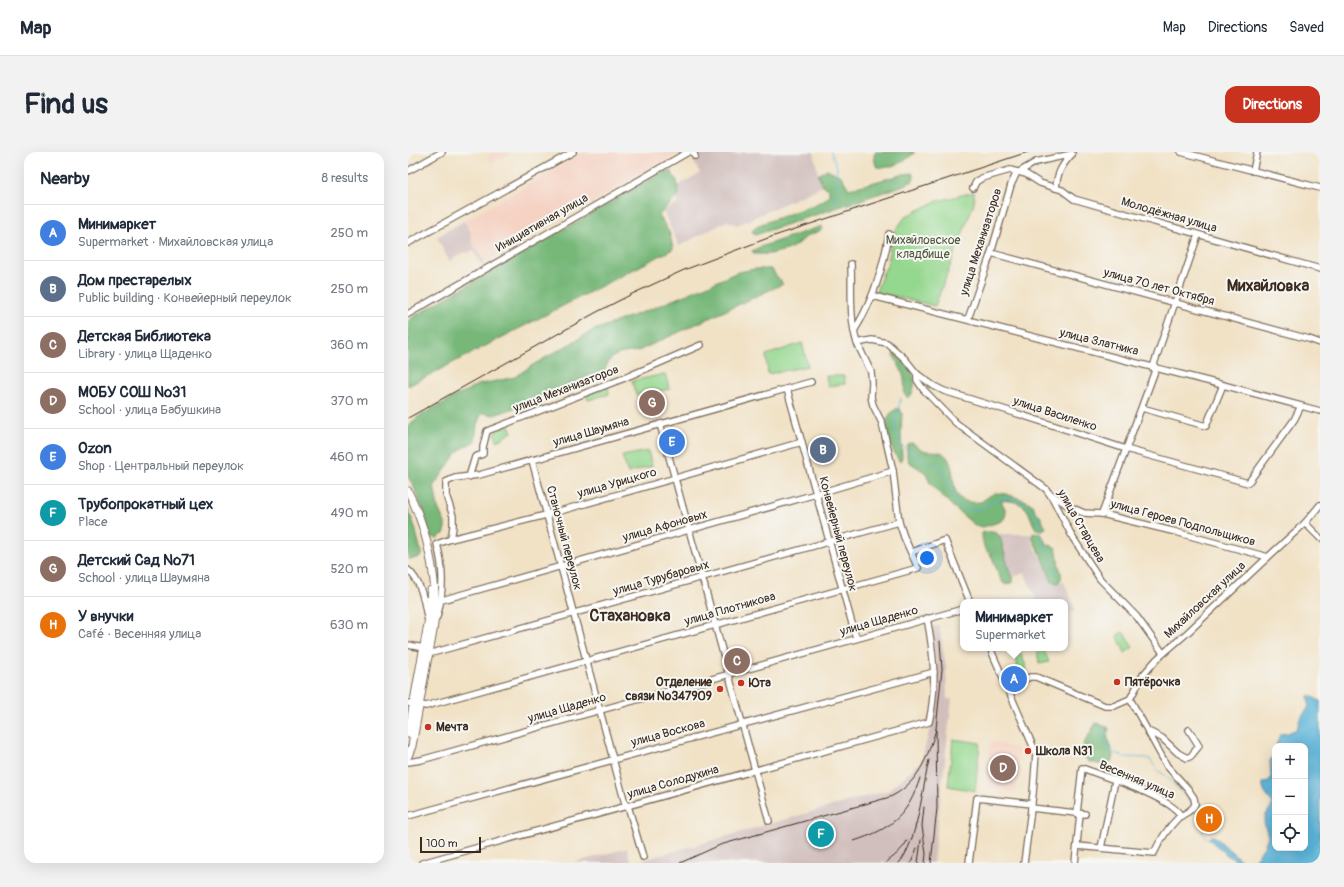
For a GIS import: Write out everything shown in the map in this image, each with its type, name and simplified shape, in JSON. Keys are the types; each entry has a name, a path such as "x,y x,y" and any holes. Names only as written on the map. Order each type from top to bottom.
{"main road":[{"path":"408,491 416,507 422,525 434,576 435,596 426,650 408,734"},
{"path":"408,501 417,525 429,576 431,624"},
{"path":"408,756 412,746 414,704"}],"street":[{"path":"408,171 442,152"},
{"path":"408,243 573,152"},
{"name":"Инициативная улица","path":"408,314 688,152"},
{"path":"1181,152 1320,188"},
{"path":"1253,171 1256,152"},
{"path":"973,188 976,182 982,178 1006,170 1018,172 1036,162 1073,153"},
{"path":"1056,188 1060,170 1073,153"},
{"name":"Молодёжная улица","path":"1018,172 1026,174 1040,183 1056,188 1081,201 1320,269"},
{"name":"улица Механизаторов","path":"968,319 991,253 1011,185 1018,172"},
{"path":"854,331 873,296 884,262 890,234"},
{"name":"улица Героев Подпольщиков","path":"1198,235 1142,408 1102,514 1268,557"},
{"name":"улица 70 лет Октября","path":"991,253 1176,302 1320,343"},
{"path":"851,264 854,331 857,343 871,372 873,405 882,423 893,471 900,522 904,537 912,552 945,540 969,599"},
{"name":"улица Златника","path":"873,296 1155,367 1320,411"},
{"name":"улица Василенко","path":"857,343 872,340 887,343 905,359 917,374 934,386 952,394 1126,449 1248,483 1294,420 1301,406"},
{"name":"улица Механизаторов","path":"469,477 475,457 483,454 487,431 622,379 701,345"},
{"name":"улица Старцева","path":"917,374 917,380 923,389 956,422 1042,486 1050,494 1073,538 1100,579 1137,617 1163,653"},
{"name":"улица Шаумяна","path":"451,539 453,516 446,495 446,482 455,478 469,477 811,382"},
{"path":"1142,408 1206,426 1223,385"},
{"name":"Конвейерный переулок","path":"787,389 856,638"},
{"path":"660,424 769,821"},
{"name":"улица Урицкого","path":"442,600 443,576 441,557 437,544 451,539 546,515 802,442"},
{"name":"Станочный переулок","path":"532,460 599,710 643,857"},
{"name":"улица Афоновых","path":"442,600 893,471"},
{"path":"1050,494 1077,511 1088,514 1102,514"},
{"name":"Михайловская улица","path":"1130,699 1143,675 1163,653 1187,633 1305,523 1320,505"},
{"name":"улица Турубаровых","path":"408,645 432,653 900,522"},
{"path":"1305,523 1320,538"},
{"name":"улица Плотникова","path":"414,704 426,706 918,568 912,552"},
{"path":"408,570 421,589 431,624"},
{"path":"431,624 442,600"},
{"name":"улица Щаденко","path":"408,762 429,758 960,610"},
{"path":"927,618 932,644 934,672"},
{"path":"991,651 1036,754 1032,806 1024,863"},
{"name":"улица Солодухина","path":"422,863 929,722 933,706 934,672"},
{"name":"улица Воскова","path":"408,816 934,672"},
{"path":"1007,687 1033,676 1105,706 1114,706 1130,699 1167,766 1188,789 1196,802 1194,808 1181,816 1166,832 1154,853 1077,846"},
{"path":"1148,731 1162,738 1178,753 1187,758 1191,756 1199,746 1189,730"},
{"name":"Весенняя улица","path":"1081,814 1082,768 1166,803 1177,810 1181,816"},
{"path":"1101,848 1115,781"},
{"path":"969,863 977,798 1081,814 1075,863"}],"shaded area":[{"path":"493,152 513,152 491,163 487,157"},
{"path":"585,152 681,152 485,263 473,244 470,231 464,221"},
{"path":"701,152 738,155 743,152 814,152 817,170 823,186 737,225 727,221 679,246 663,211 678,203 672,189 700,173 694,162"},
{"path":"464,221 470,231 473,244 485,263 482,265 473,250 468,253 465,252 449,261 437,237"},
{"path":"663,396 665,403 642,409 640,402"},
{"path":"998,534 1031,534 1032,543 1043,562 1053,585 1064,582 1076,611 1068,613 1068,599 1036,599 1025,573 1010,578 999,546"},
{"path":"939,626 946,667 947,699 952,699 933,863 633,863 889,790 921,762 936,707 937,668 932,627"},
{"path":"990,741 1018,749 1016,792 987,788"},
{"path":"627,848 631,863 573,863"}],"green space":[{"path":"875,152 915,152 902,162 891,166 880,167 876,166 874,157"},
{"path":"827,169 841,176 849,189 904,174 912,173 914,177 913,181 899,187 755,235 752,231 756,226 816,204 829,197 829,189 823,186 818,175"},
{"path":"670,170 677,181 679,195 659,215 670,234 673,249 408,386 408,321 663,172"},
{"name":"Михайловское кладбище","path":"974,192 974,203 935,306 876,292 888,264 892,235 906,216 938,201"},
{"path":"822,226 822,230 807,236 798,244 787,250 770,254 754,254 752,251 760,247"},
{"path":"755,269 771,269 783,284 638,351 616,355 607,365 604,372 591,375 509,410 494,415 482,413 477,424 475,441 457,453 434,485 438,508 445,523 445,533 437,538 430,537 426,517 413,485 408,477 408,426 419,416 477,385 515,377 531,366 594,330 651,309 738,272"},
{"path":"802,343 808,366 768,374 766,355"},
{"path":"894,352 913,374 913,391 911,396 908,398 904,394 904,378 893,355"},
{"path":"665,374 670,389 636,395 632,381"},
{"path":"826,376 844,376 845,384 828,386"},
{"path":"608,387 609,394 588,400 586,395"},
{"path":"896,409 900,409 902,413 901,461 899,461 891,446 886,422 890,414"},
{"path":"508,424 512,432 497,441 494,433"},
{"path":"910,443 923,450 944,454 952,469 956,493 961,499 969,502 981,502 996,493 1006,494 1027,501 1034,506 1034,509 1040,516 1046,528 1042,530 1036,529 1028,511 1022,505 1012,501 1001,501 1006,513 1002,521 983,527 972,523 950,504 930,483 926,473 909,462 907,457 907,445"},
{"path":"648,451 652,466 628,473 622,456"},
{"path":"408,508 415,527 421,556 408,559"},
{"path":"982,533 995,533 1000,537 1013,580 1012,583 1004,584 990,554 985,550"},
{"path":"1033,533 1041,533 1046,543 1056,548 1061,573 1061,578 1058,583 1052,582 1043,559 1034,542 1032,536"},
{"path":"1123,632 1133,647 1125,653 1117,635"},
{"path":"1011,651 1019,651 1027,668 1020,671"},
{"path":"1037,651 1044,651 1049,662 1039,664"},
{"path":"1096,723 1109,728 1107,735 1113,756 1111,762 1102,765 1089,762 1085,758 1083,745"},
{"path":"953,739 980,743 975,791 948,786"}],"water":[{"path":"1309,695 1320,701 1320,863 1252,863 1264,847 1268,836 1264,822 1266,815 1272,806 1272,851 1308,851 1308,743 1277,743 1280,734 1288,733 1297,729 1300,719 1309,707"},
{"path":"1272,757 1272,803 1264,792 1263,786 1263,782 1269,781 1271,778 1270,761"},
{"path":"1211,836 1214,836 1244,863 1235,863 1236,860 1227,855 1209,839"}],"waterway":[{"path":"831,152 837,167 836,179 839,192 834,196 834,203"},
{"path":"901,398 896,419 897,435 900,442 905,449 913,455 935,463 941,467 957,502 961,506 965,509 971,510 982,508 997,500 1008,498 1012,499 1029,506 1042,528"},
{"path":"1040,534 1057,575"},
{"path":"1096,726 1100,731 1105,733 1104,738 1109,750 1124,757 1150,759 1158,771 1165,775 1192,803"},
{"path":"1196,809 1204,835 1209,838"}],"railway":[{"path":"408,418 595,313 684,270 768,238 1028,152"},
{"path":"931,863 937,808 936,729 942,669 940,641"},
{"path":"680,863 720,845 890,797 908,785 915,777 929,750 936,729"},
{"path":"899,863 905,854 915,829 929,760"},
{"path":"854,841 888,826 896,819 910,802 920,778"},
{"path":"924,807 922,826 926,854 925,863"},
{"path":"918,863 921,840"},
{"path":"885,863 898,853 907,841"},
{"path":"911,863 917,848"}],"place":[{"name":"Детский Сад №71","path":"652,403"},
{"name":"Ozon","path":"672,442"},
{"name":"Дом престарелых","path":"823,450"},
{"name":"Детская Библиотека","path":"737,661"},
{"name":"Минимаркет","path":"1014,679"},
{"name":"Пятёрочка","path":"1117,682"},
{"name":"Юта","path":"741,683"},
{"name":"Отделение связи №347909","path":"720,689"},
{"name":"Мечта","path":"428,727"},
{"name":"Школа N31","path":"1028,751"},
{"name":"МОБУ СОШ №31","path":"1003,768"},
{"name":"У внучки","path":"1209,819"},
{"name":"Трубопрокатный цех","path":"821,834"}],"district":[{"name":"Михайловка","path":"1268,286"},
{"name":"Стахановка","path":"630,616"}]}
